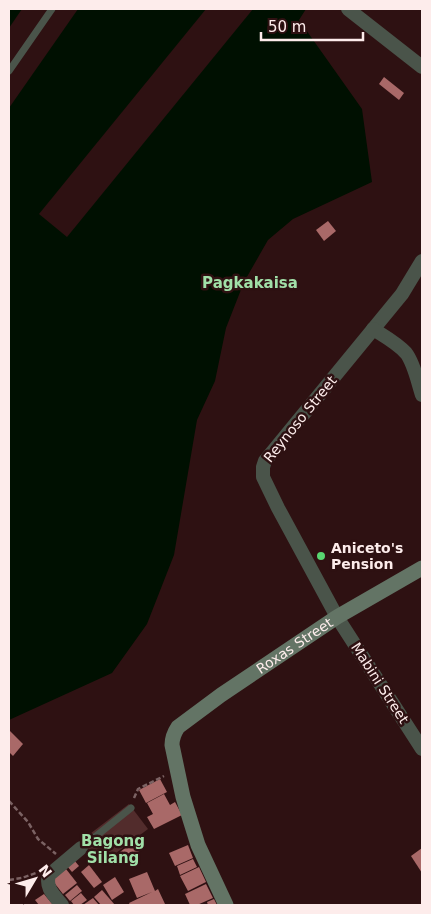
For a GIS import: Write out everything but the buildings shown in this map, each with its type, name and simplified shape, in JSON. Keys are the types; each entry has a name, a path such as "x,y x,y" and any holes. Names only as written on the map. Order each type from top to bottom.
{"street":[{"path":"354,10 422,67"},
{"name":"Reynoso Street","path":"337,617 278,508 263,477 263,467 265,461 402,294 422,261"},
{"path":"373,329 407,354 422,395"},
{"name":"Roxas Street","path":"176,769 172,745 174,733 178,728 221,694 337,617 422,568"},
{"name":"Mabini Street","path":"337,617 422,748"},
{"path":"176,769 198,845 226,905"},
{"path":"62,905 48,887 49,875 80,848"}],"lane":[{"path":"9,71 52,9"},
{"path":"80,848 131,808"}],"path":[{"path":"131,808 138,789 176,769"},
{"path":"9,802 28,822 38,839 64,862"},
{"path":"9,880 39,872 48,879"}],"shaded area":[{"path":"9,9 306,9 299,20 362,109 372,182 293,219 268,240 244,282 226,328 215,381 197,420 174,555 147,624 112,673 9,720"},
{"path":"129,804 148,829 100,865 82,840"}],"pier":[{"path":"22,9 78,9 9,108 9,28"},
{"path":"206,9 253,9 67,237 39,214"}],"place":[{"name":"Aniceto's Pension","path":"321,556"}],"district":[{"name":"Pagkakaisa","path":"250,283"},
{"name":"Bagong Silang","path":"113,850"}]}
